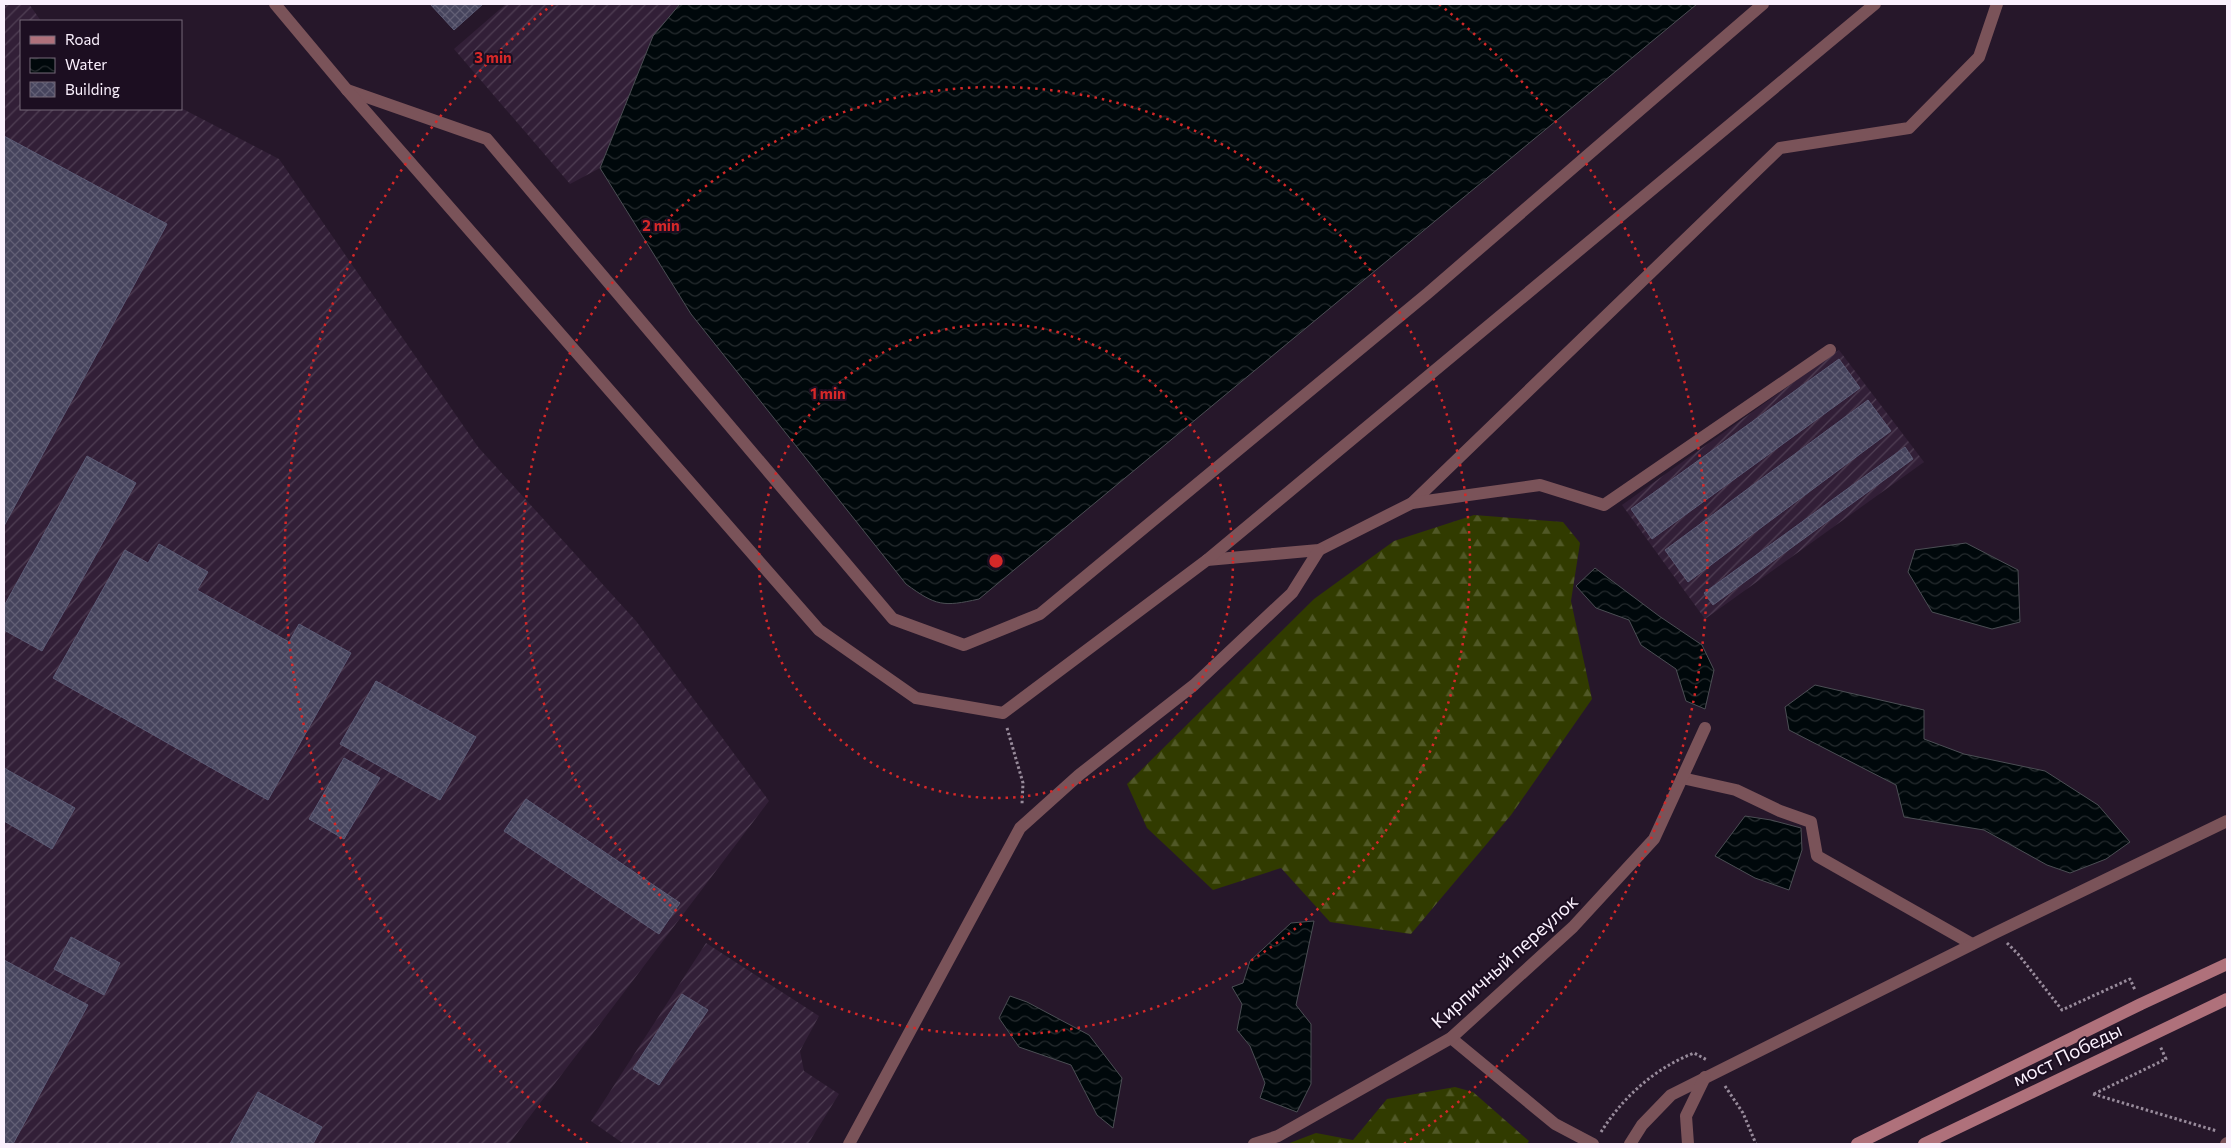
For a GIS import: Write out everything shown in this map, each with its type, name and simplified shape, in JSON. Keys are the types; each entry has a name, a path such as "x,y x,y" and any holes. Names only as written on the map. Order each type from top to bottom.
{"main road":[{"path":"1857,1144 2141,1004 2227,964"},
{"name":"мост Победы","path":"1924,1144 2227,998"}],"street":[{"path":"275,4 819,630 916,698 1003,713 1207,560 1875,4"},
{"path":"348,90 487,139 893,619 964,645 1040,614 1428,293 1763,4"},
{"path":"1207,560 1319,550 1412,503 1780,148 1909,128 1979,57 1997,4"},
{"path":"1412,503 1540,485 1604,505 1830,350"},
{"path":"849,1144 1020,828 1080,775 1194,686 1292,593 1319,550"},
{"name":"Кирпичный переулок","path":"1254,1144 1278,1136 1451,1038 1573,927 1654,838 1705,728"},
{"path":"1682,778 1736,790 1780,811 1811,822 1817,856 1972,944"},
{"path":"1630,1144 1642,1125 1671,1095 1972,944 2227,821"},
{"path":"1451,1038 1555,1124 1593,1144"},
{"path":"1688,1144 1686,1116 1705,1077"}],"path":[{"path":"1003,713 1023,783 1020,828"},
{"path":"1995,933 2018,954 2062,1010 2130,979 2141,1004"},
{"path":"2154,1032 2166,1059 2093,1094 2218,1131"}],"shaded area":[{"path":"4,4 29,4 40,20 20,20 20,110 182,109 279,159 478,447 636,621 769,801 509,1144 4,1144"},
{"path":"506,4 680,4 653,36 600,168 570,184 454,49"},
{"path":"1839,350 1924,462 1705,619 1622,505"},
{"path":"706,943 819,1016 800,1051 804,1071 839,1094 808,1144 624,1144 591,1121"}],"green space":[{"path":"1474,515 1563,522 1580,543 1571,601 1592,699 1511,815 1411,934 1330,922 1281,868 1213,890 1147,828 1127,784 1314,599 1394,541"},
{"path":"1455,1087 1473,1092 1529,1141 1527,1144 1287,1144 1316,1133 1353,1140 1387,1099"}],"water":[{"path":"680,4 1697,4 979,599 948,604 933,601 906,584 691,314 600,168 653,36"},
{"path":"1966,543 2018,570 2020,622 1992,629 1932,612 1908,572 1915,550"},
{"path":"1595,568 1659,616 1702,645 1714,670 1705,709 1686,701 1676,669 1641,645 1629,620 1596,608 1576,586"},
{"path":"1815,685 1924,710 1924,739 1964,754 2045,771 2098,805 2130,842 2106,859 2070,873 2047,865 1984,830 1904,817 1896,785 1789,730 1785,707"},
{"path":"1745,816 1771,820 1801,828 1802,850 1789,890 1755,878 1715,856"},
{"path":"1314,921 1296,1005 1311,1024 1311,1084 1297,1112 1260,1098 1265,1083 1250,1046 1237,1030 1242,1004 1232,987 1243,983 1250,961 1291,923"},
{"path":"1010,996 1027,1002 1089,1035 1122,1078 1113,1128 1097,1115 1071,1065 1019,1047 999,1018"}],"building":[{"path":"430,4 483,4 454,30"},
{"path":"4,136 167,224 4,526"},
{"path":"1839,359 1860,388 1652,539 1631,509"},
{"path":"1868,400 1891,431 1688,582 1665,550"},
{"path":"1905,447 1913,459 1713,605 1704,593"},
{"path":"87,456 136,483 42,651 4,630 4,606"},
{"path":"159,544 208,572 197,590 289,642 299,624 351,653 268,800 53,678 125,550 148,563"},
{"path":"376,681 476,737 440,800 340,744"},
{"path":"344,758 380,778 344,839 309,819"},
{"path":"4,768 75,808 52,849 4,821"},
{"path":"526,799 680,903 659,934 504,831"},
{"path":"71,937 120,963 104,995 54,969"},
{"path":"4,960 88,1005 13,1144 4,1144"},
{"path":"682,994 708,1010 659,1085 633,1069"},
{"path":"258,1092 322,1127 313,1144 230,1144"}]}
